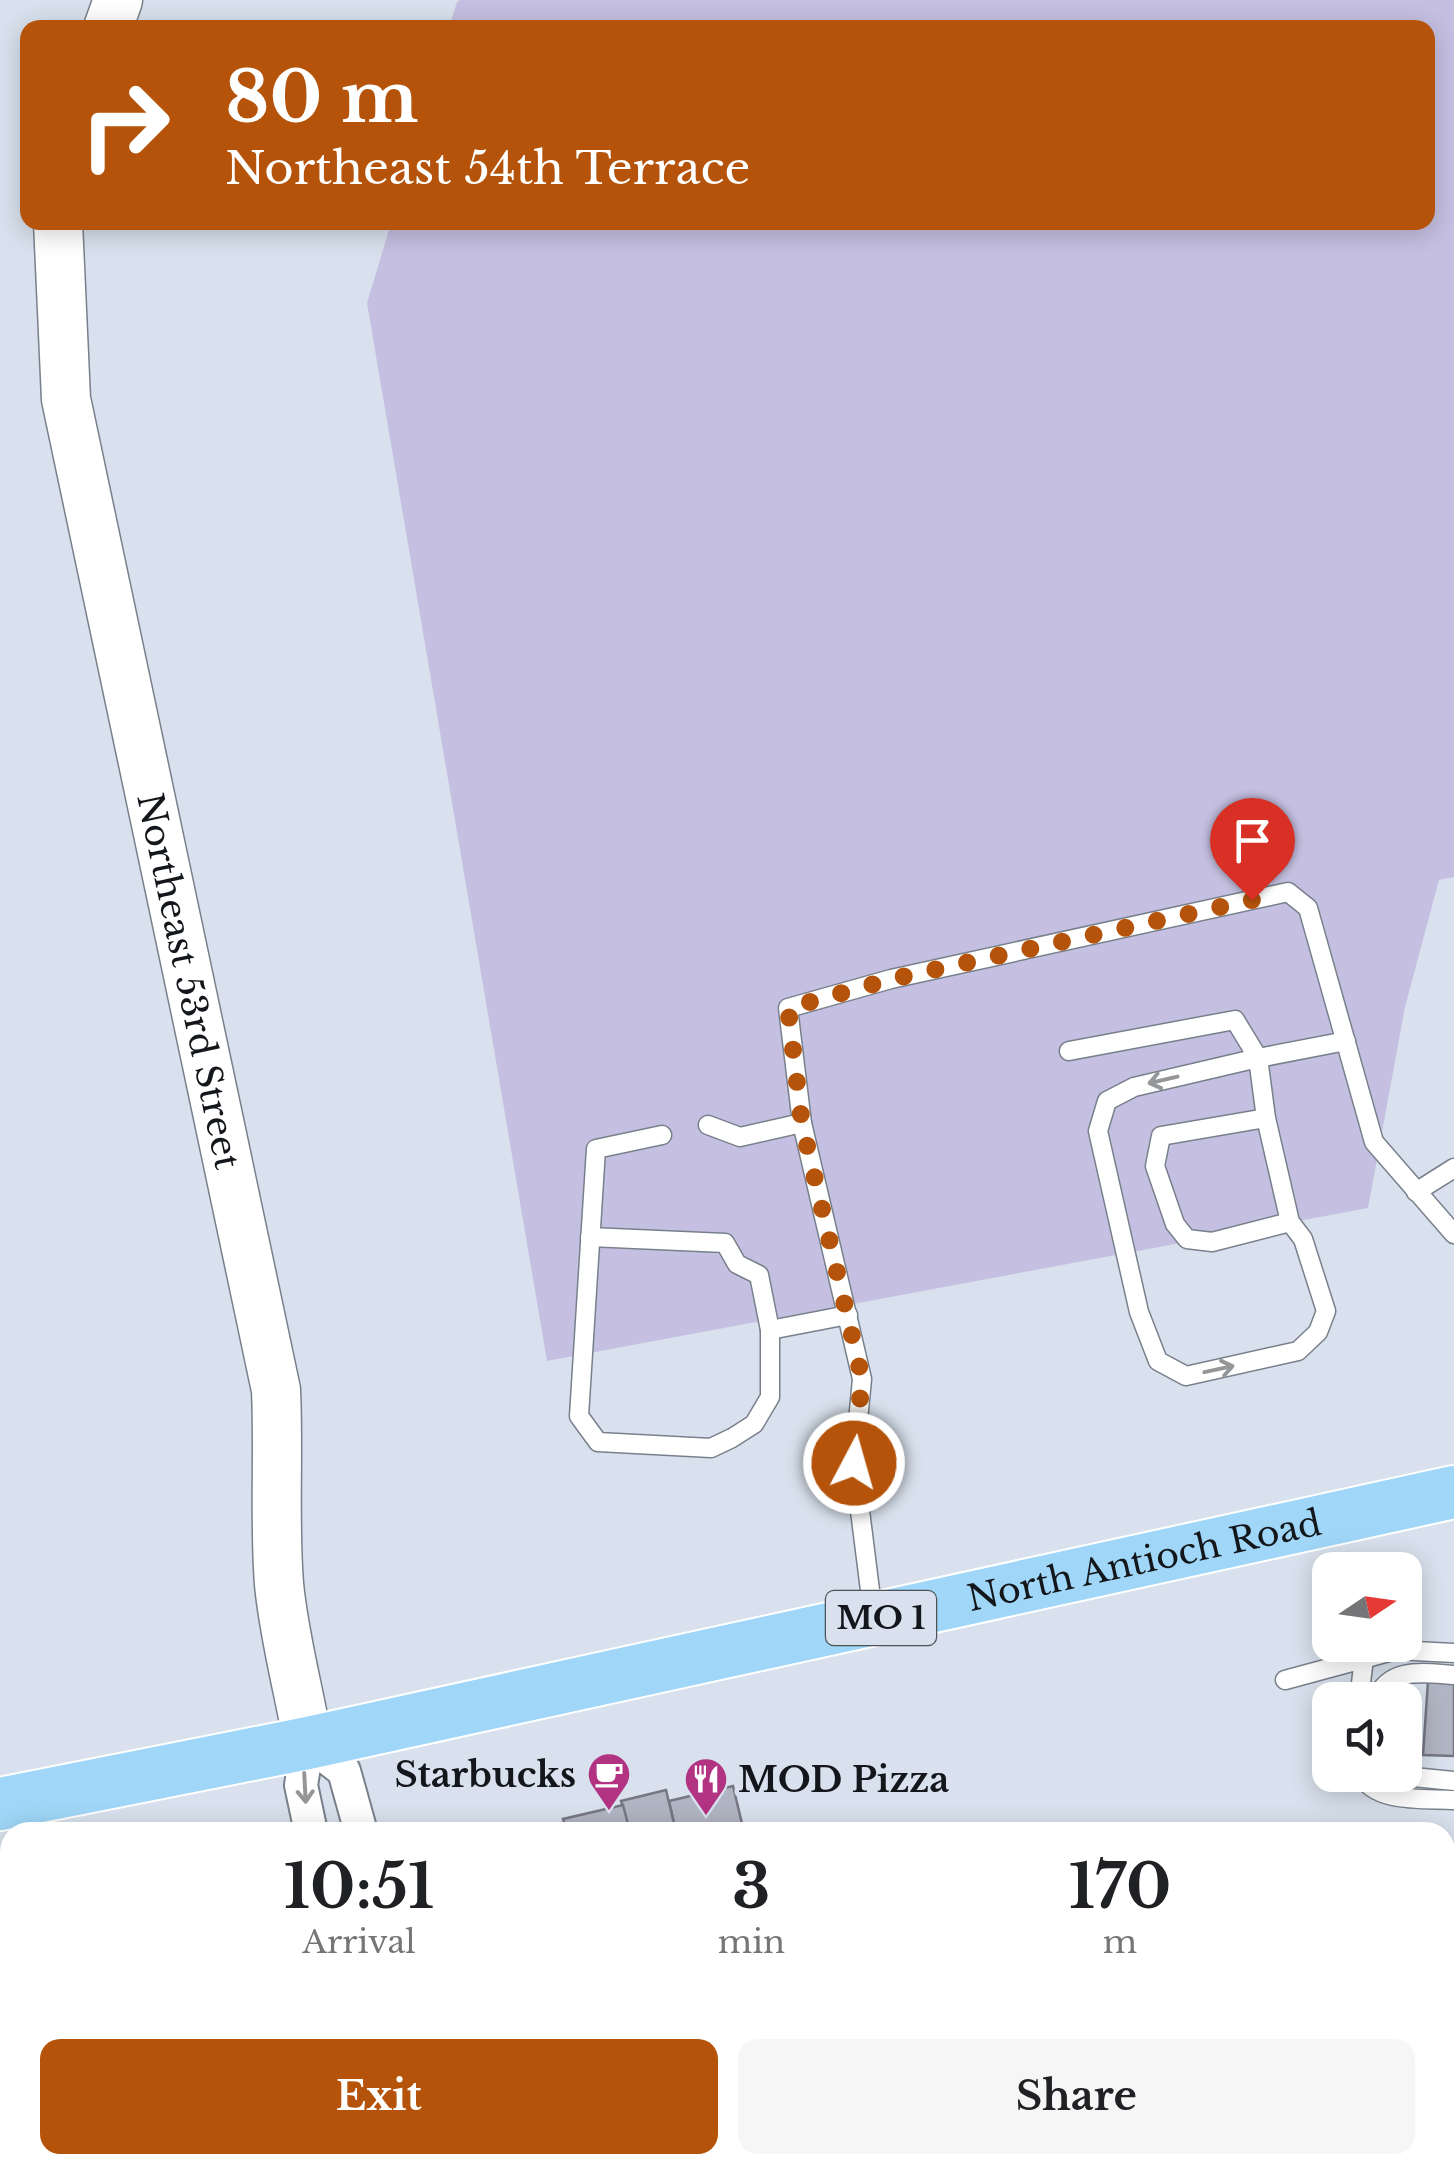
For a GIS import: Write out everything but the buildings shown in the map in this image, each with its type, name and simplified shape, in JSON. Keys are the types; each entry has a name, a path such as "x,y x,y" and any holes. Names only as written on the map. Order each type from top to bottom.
{"main road":[{"name":"North Antioch Road","path":"308,1744 1454,1492"},
{"name":"MO 1","path":"0,1804 308,1744"}],"street":[{"name":"Northeast 53rd Street","path":"58,230 66,399 276,1390 280,1590 308,1744 301,1786 308,1822"},
{"path":"308,1744 344,1771 359,1822"}],"lane":[{"path":"874,1619 854,1463 862,1378 802,1124 788,1008 892,979 1288,892 1308,908 1374,1142 1454,1234"},
{"path":"1069,1050 1235,1020 1258,1058 1266,1118 1290,1222 1303,1240 1326,1311 1318,1332 1298,1352 1186,1376 1158,1361 1139,1312 1098,1131 1107,1101 1134,1087 1258,1058 1346,1041"},
{"path":"1266,1118 1161,1136 1155,1166 1175,1224 1187,1240 1212,1242 1290,1222"},
{"path":"708,1125 740,1137 802,1124"},
{"path":"590,1236 726,1243 737,1264 758,1275 770,1330 770,1397 754,1424 711,1448 598,1442 579,1416 590,1236 596,1149 662,1135"},
{"path":"1416,1192 1454,1168"},
{"path":"770,1330 848,1315"},
{"path":"1422,1651 1454,1653"},
{"path":"1285,1680 1350,1662"},
{"path":"1387,1682 1408,1672 1454,1675"},
{"path":"1422,1778 1454,1781"},
{"path":"1379,1792 1454,1800"}],"shaded area":[{"path":"1454,0 1454,877 1439,880 1405,1007 1368,1208 547,1361 367,303 389,230 1435,230 1435,20 451,20 457,2"}],"place":[{"name":"Starbucks","path":"609,1812"},
{"name":"MOD Pizza","path":"706,1817"}],"route":[{"path":"854,1463 862,1378 802,1124 788,1008 892,979 1252,900"}]}
